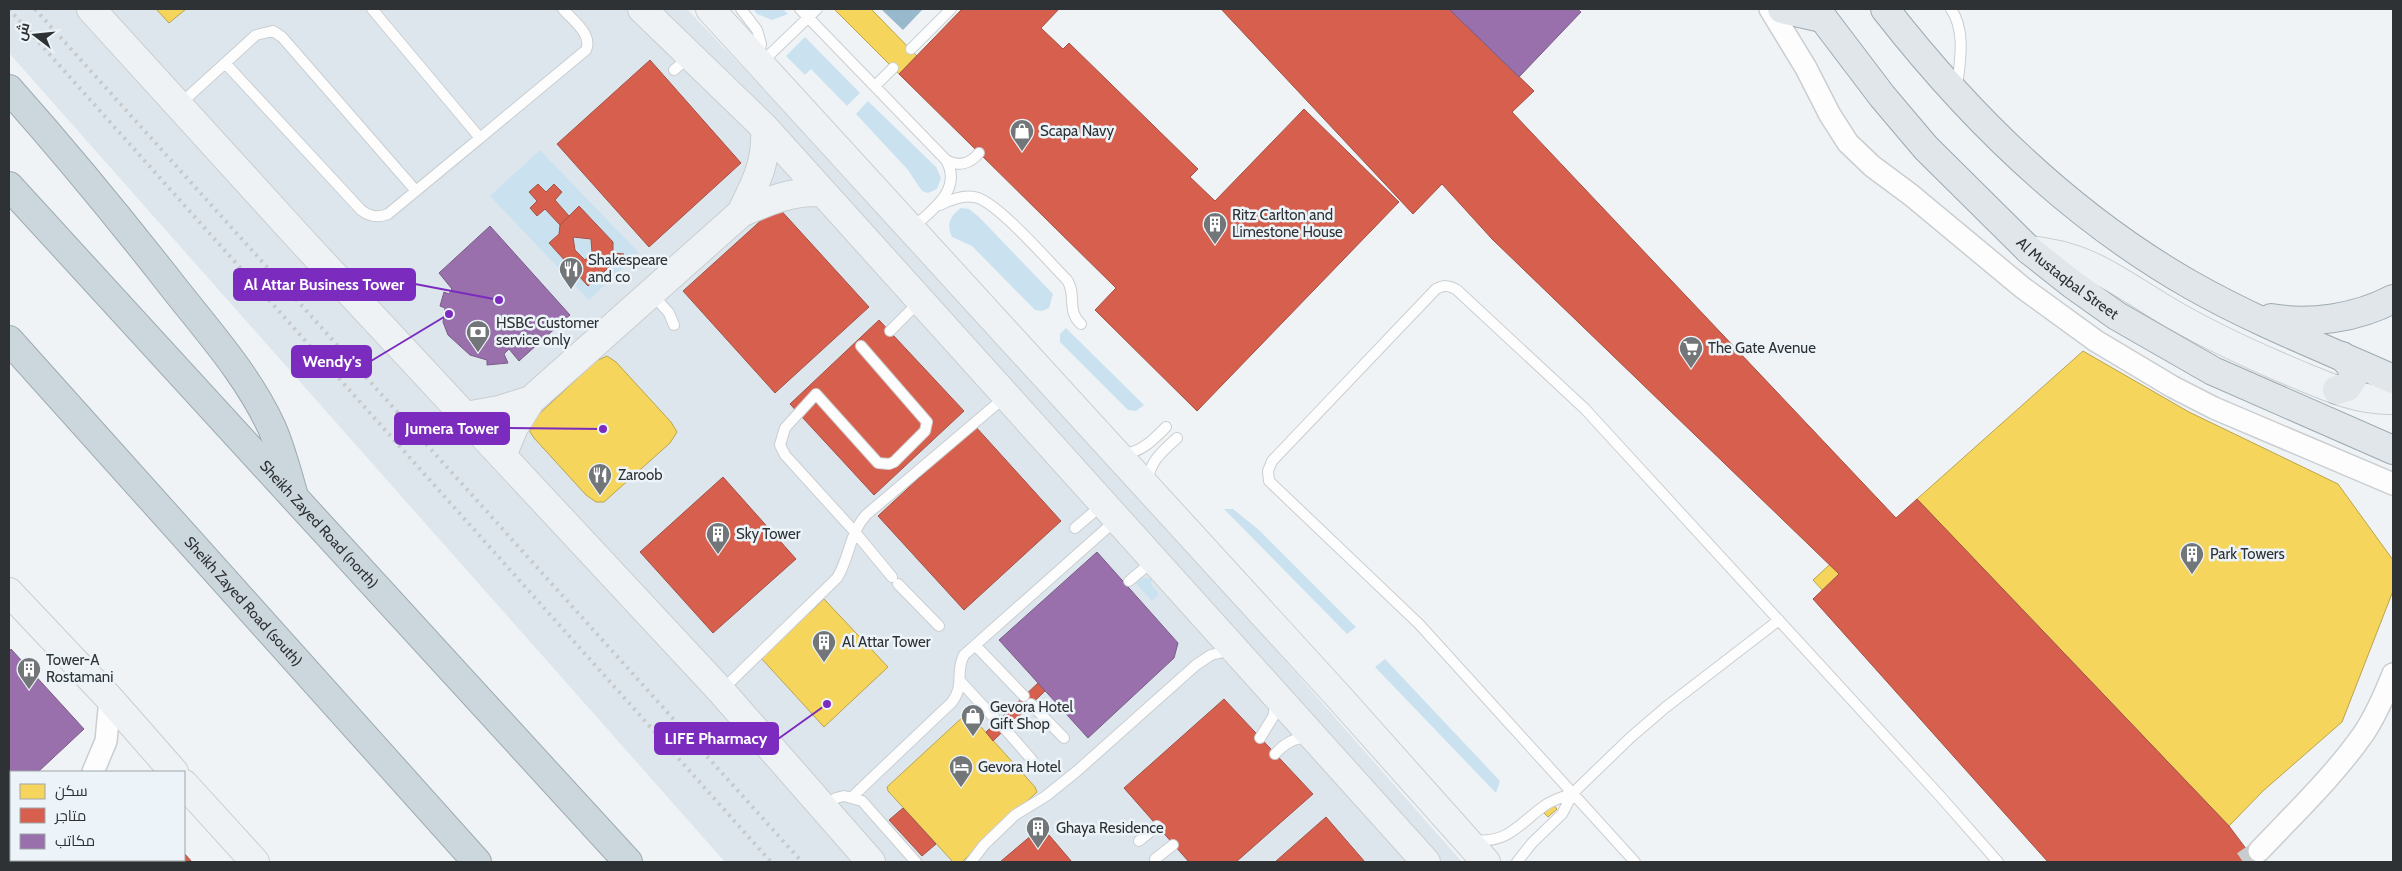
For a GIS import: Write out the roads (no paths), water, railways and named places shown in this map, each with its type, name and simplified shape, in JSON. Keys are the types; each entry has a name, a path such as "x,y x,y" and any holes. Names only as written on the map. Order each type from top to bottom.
{"highway":[{"path":"9,89 102,197 233,363 254,395 271,428 285,463 295,500"},
{"name":"Sheikh Zayed Road (north)","path":"9,186 628,862"},
{"name":"Sheikh Zayed Road (south)","path":"9,340 477,862"}],"main road":[{"path":"1782,9 1819,13"},
{"path":"1885,9 1956,96 2037,174 2091,218 2140,253 2191,285 2245,313 2393,379"},
{"name":"Al Mustaqbal Street","path":"1819,13 1926,148 2029,250 2080,290 2164,345 2262,394 2393,450"},
{"path":"2245,313 2280,319 2315,320 2350,315 2393,299"},
{"path":"2337,390 2347,388 2353,378 2352,367 2342,356"}],"street":[{"path":"91,9 178,106 721,691 871,862"},
{"path":"642,9 682,63 765,128 1426,862"},
{"path":"710,9 1338,696 1486,862"},
{"path":"1770,9 1848,143 1872,166 1912,195 2023,288 2096,341 2190,396 2393,484"},
{"path":"741,213 762,168 766,142 765,128"},
{"path":"502,456 514,427 531,400 741,213 783,195 795,192 821,192"},
{"path":"2029,250 2062,254 2093,265 2200,329 2274,364 2337,390 2362,398 2393,400"},
{"path":"466,416 499,410 531,400"},
{"path":"9,592 110,699 173,771"},
{"path":"2259,851 2350,752 2365,731 2393,674"},
{"path":"92,771 106,741 110,699"},
{"path":"186,789 256,862"}],"lane":[{"path":"372,9 480,138"},
{"path":"225,63 366,213 376,217 388,214 586,50 588,45 586,34 562,9"},
{"path":"740,9 760,38 760,48 756,60"},
{"path":"800,9 946,160 950,168 951,186 937,206 911,229"},
{"path":"756,60 817,9"},
{"path":"911,49 951,9"},
{"path":"1951,9 1958,20 1961,49 1956,96"},
{"path":"178,106 256,35 267,31 278,34 416,191"},
{"path":"875,86 893,68"},
{"path":"946,160 964,164 975,158 979,153"},
{"path":"937,206 952,200 973,197 990,203 1067,280 1071,288 1072,310 1081,324"},
{"path":"1636,862 1419,624 1269,481 1268,471 1272,461 1436,289 1446,286 1456,290 1585,409 1998,862"},
{"path":"890,331 920,302"},
{"path":"861,346 927,422 925,431 894,462 889,464 878,463 816,394 785,428 780,439 781,450 854,530 895,580 939,626"},
{"path":"721,691 837,578 846,560 854,530 866,515 1006,397"},
{"path":"1115,454 1134,452 1148,445 1166,427"},
{"path":"1148,490 1151,467 1156,459 1177,438"},
{"path":"1076,528 1109,512"},
{"path":"852,797 952,702 961,682 960,661 1109,512"},
{"path":"1129,581 1153,561"},
{"path":"1518,862 1532,843 1562,814 1573,793 1647,722 1779,620"},
{"path":"975,645 1024,696"},
{"path":"971,862 984,845 1015,814 1046,796 1083,766 1196,665 1211,655 1225,650 1234,650"},
{"path":"961,682 997,721"},
{"path":"1260,738 1273,717 1277,696"},
{"path":"1031,704 1064,738"},
{"path":"1005,729 1032,760"},
{"path":"1275,754 1283,745 1290,741 1298,738 1315,738"},
{"path":"1464,839 1487,841 1509,834 1519,828 1544,806 1573,793"},
{"path":"824,807 836,798 852,797 862,802 916,862"},
{"path":"1140,841 1157,826"},
{"path":"1156,859 1173,844"}],"tunnel":[{"path":"2243,862 2259,851"}],"railway":[{"path":"9,9 771,862"},
{"path":"35,9 802,862"}],"place":[{"name":"Scapa Navy","path":"1022,152"},
{"name":"Ritz Carlton and Limestone House","path":"1215,245"},
{"name":"Shakespeare and co","path":"571,290"},
{"name":"Al Attar Business Tower","path":"499,300"},
{"name":"Wendy's","path":"449,314"},
{"name":"HSBC Customer service only","path":"478,353"},
{"name":"The Gate Avenue","path":"1691,369"},
{"name":"Jumera Tower","path":"603,429"},
{"name":"Zaroob","path":"600,496"},
{"name":"Sky Tower","path":"718,555"},
{"name":"Park Towers","path":"2192,575"},
{"name":"Al Attar Tower","path":"824,663"},
{"name":"Tower-A Rostamani","path":"29,690"},
{"name":"LIFE Pharmacy","path":"827,704"},
{"name":"Gevora Hotel Gift Shop","path":"973,737"},
{"name":"Gevora Hotel","path":"961,788"},
{"name":"Ghaya Residence","path":"1038,849"}]}
